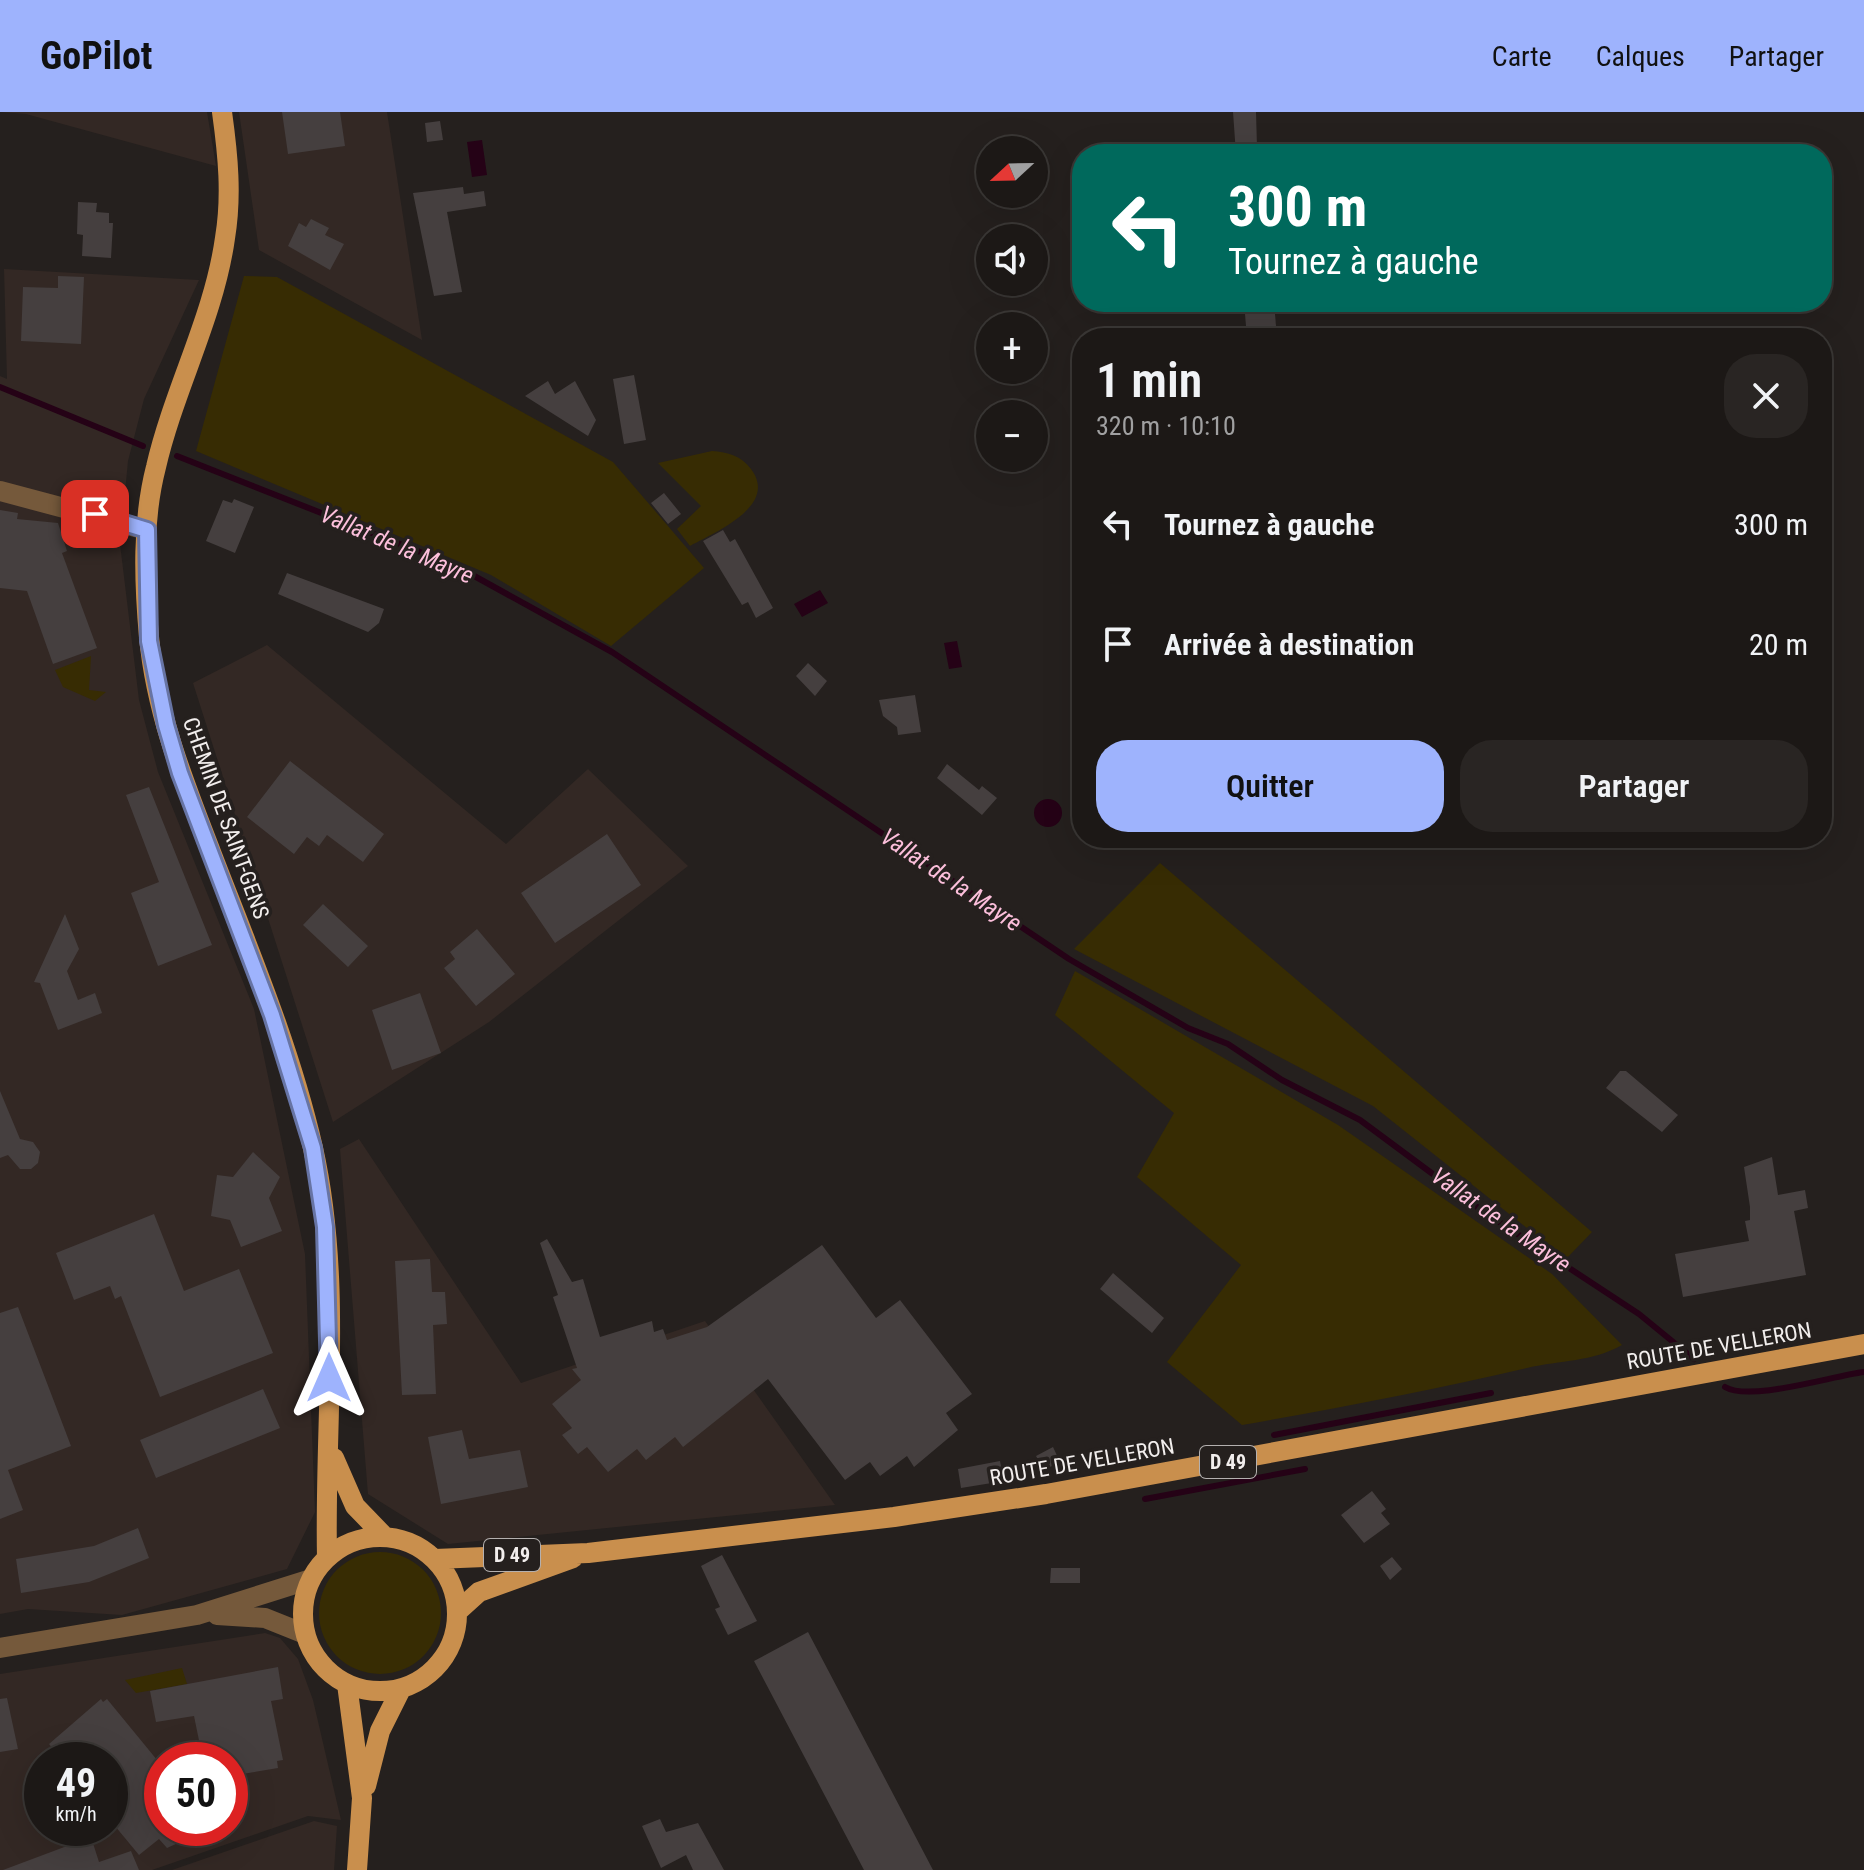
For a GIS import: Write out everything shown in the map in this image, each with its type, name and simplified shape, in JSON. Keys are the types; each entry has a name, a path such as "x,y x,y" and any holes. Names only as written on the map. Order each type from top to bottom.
{"main road":[{"name":"CHEMIN DE SAINT-GENS","path":"222,112 229,172 225,239 215,285 156,467 147,530 149,641 166,725 180,773 272,1015 313,1148 325,1227 330,1446 327,1558"},
{"name":"ROUTE DE VELLERON","path":"435,1559 588,1553 894,1517 1046,1494 1864,1344"},
{"name":"CHEMIN DE SAINT-GENS","path":"330,1446 350,1498 384,1536"},
{"path":"384,1536 403,1539 435,1559 455,1591 458,1611 456,1631 443,1659 420,1681 383,1692 347,1684 321,1663 305,1634 305,1597 311,1579 327,1558 353,1541 384,1536"},
{"name":"ROUTE DE VELLERON","path":"458,1611 479,1592 507,1579 588,1553"},
{"path":"347,1684 362,1798"},
{"path":"357,1870 362,1798 380,1731 401,1689"}],"street":[{"path":"0,491 147,530"},
{"path":"0,1648 197,1615 311,1579"},
{"path":"197,1615 265,1618 305,1634"}],"shaded area":[{"path":"0,112 207,112 216,166 26,114"},
{"path":"239,112 387,112 422,340 259,250"},
{"path":"482,140 487,175 472,177 467,142"},
{"path":"4,269 199,280 144,399 128,461 120,544 139,700 158,772 254,1009 305,1254 315,1512 287,1569 122,1615 28,1609 0,1614 0,376 7,379"},
{"path":"244,276 277,277 613,462 704,568 611,646 491,575 196,451"},
{"path":"712,451 723,452 743,461 757,482 757,495 740,516 690,546 677,529 701,506 658,463"},
{"path":"820,590 828,603 802,617 794,604"},
{"path":"957,641 962,667 949,669 944,643"},
{"path":"267,645 506,844 588,769 688,866 489,1022 333,1122 193,683"},
{"path":"91,656 89,690 106,692 95,701 63,687 55,670"},
{"path":"1048,799 1058,803 1062,813 1058,823 1048,827 1038,823 1034,813 1038,803"},
{"path":"1160,863 1592,1232 1566,1259 1373,1106 1074,949"},
{"path":"1075,971 1338,1125 1552,1274 1622,1345 1588,1358 1242,1425 1167,1362 1241,1265 1137,1177 1174,1113 1055,1015"},
{"path":"359,1139 521,1383 705,1321 835,1505 448,1544 368,1494 340,1149"},
{"path":"380,1552 403,1557 423,1570 436,1590 441,1613 436,1636 423,1656 403,1669 380,1674 357,1669 337,1656 324,1636 319,1613 324,1590 337,1570 357,1557"},
{"path":"265,1633 280,1638 298,1659 313,1700 341,1820 308,1816 248,1837 248,1742 144,1742 144,1846 221,1846 152,1870 0,1870 0,1674"},
{"path":"182,1668 187,1684 136,1693 125,1680"},
{"path":"314,1821 337,1826 334,1870 172,1870"}],"building":[{"path":"282,112 340,112 345,146 288,154"},
{"path":"1233,112 1256,112 1257,144 1235,144"},
{"path":"440,121 443,140 427,142 425,123"},
{"path":"463,187 464,194 484,191 486,206 447,212 462,292 434,296 413,193"},
{"path":"78,202 97,203 96,212 109,213 109,223 113,223 111,258 82,256 83,235 77,234"},
{"path":"311,219 329,228 325,235 344,244 330,270 288,246 299,223 306,227"},
{"path":"58,276 84,277 81,344 21,341 23,287 58,288"},
{"path":"1245,312 1275,312 1276,328 1246,328"},
{"path":"634,375 646,440 624,444 613,379"},
{"path":"548,381 555,394 575,381 596,420 588,436 525,396"},
{"path":"664,493 681,514 668,524 651,503"},
{"path":"234,499 254,507 235,553 206,541 223,500 232,503"},
{"path":"0,510 18,513 17,519 58,523 67,551 62,553 97,648 53,664 27,591 0,588"},
{"path":"723,530 730,542 735,539 773,608 756,618 748,602 742,605 703,541"},
{"path":"287,573 384,609 379,623 368,632 278,594"},
{"path":"808,663 827,681 815,696 796,676"},
{"path":"915,695 921,732 898,735 897,727 883,716 879,700"},
{"path":"290,761 384,834 363,862 327,835 319,846 307,837 294,854 247,817"},
{"path":"947,764 979,790 982,786 997,798 982,815 937,778"},
{"path":"149,787 212,945 158,966 131,893 159,882 126,795"},
{"path":"607,834 641,885 555,943 521,893"},
{"path":"323,904 368,946 348,967 303,925"},
{"path":"65,914 79,949 67,971 78,1000 95,993 102,1013 58,1030 40,983 34,982"},
{"path":"477,929 515,974 476,1006 444,968 455,959 450,952"},
{"path":"420,993 441,1053 392,1070 372,1010"},
{"path":"1620,1071 1626,1071 1678,1115 1662,1132 1606,1088"},
{"path":"0,1091 20,1139 33,1142 40,1152 38,1163 31,1169 20,1169 8,1155 0,1158"},
{"path":"253,1152 280,1177 269,1198 282,1231 241,1247 230,1220 211,1216 217,1175 233,1177"},
{"path":"1772,1157 1778,1195 1805,1190 1808,1208 1794,1211 1806,1275 1683,1297 1675,1254 1749,1241 1745,1221 1750,1220 1750,1207 1744,1167"},
{"path":"154,1214 184,1291 239,1269 273,1353 160,1397 121,1296 115,1299 110,1286 74,1300 56,1253"},
{"path":"547,1239 572,1282 583,1279 600,1337 652,1321 654,1332 663,1329 667,1340 707,1327 822,1245 876,1318 900,1300 972,1394 946,1413 958,1430 914,1467 907,1456 880,1476 870,1462 845,1480 768,1379 683,1447 675,1437 646,1460 637,1449 608,1472 587,1447 578,1454 562,1435 572,1428 552,1404 581,1380 572,1369 577,1368 553,1297 558,1295 540,1243"},
{"path":"430,1259 432,1292 445,1292 447,1324 433,1325 436,1394 402,1395 395,1261"},
{"path":"1113,1273 1164,1318 1152,1333 1100,1289"},
{"path":"18,1307 71,1446 8,1470 23,1510 0,1519 0,1313"},
{"path":"263,1389 280,1428 156,1478 140,1440"},
{"path":"462,1430 469,1459 520,1450 528,1487 441,1504 428,1437"},
{"path":"1053,1447 1060,1462 1044,1470 1036,1456"},
{"path":"1000,1461 1004,1481 961,1488 958,1469"},
{"path":"1372,1491 1386,1509 1381,1513 1390,1524 1364,1543 1341,1515"},
{"path":"138,1528 149,1558 89,1582 21,1593 16,1559 94,1546"},
{"path":"722,1555 757,1621 728,1635 715,1609 720,1607 701,1566"},
{"path":"1392,1557 1402,1569 1390,1580 1380,1566"},
{"path":"1051,1568 1080,1568 1080,1583 1050,1583"},
{"path":"808,1632 933,1870 864,1870 754,1661"},
{"path":"278,1667 283,1699 271,1701 283,1760 277,1761 278,1768 248,1773 248,1742 199,1742 194,1716 156,1722 150,1691"},
{"path":"7,1698 18,1749 0,1752 0,1699"},
{"path":"101,1699 103,1702 107,1699 144,1744 144,1846 150,1846 139,1855 128,1842 128,1742 51,1742"},
{"path":"660,1819 666,1832 698,1823 724,1870 693,1870 686,1855 661,1868 642,1826"},
{"path":"67,1846 94,1846 99,1862 131,1851 139,1870 3,1870"}],"waterway":[{"name":"Vallat de la Mayre","path":"0,387 143,446"},
{"name":"Vallat de la Mayre","path":"177,456 458,567 612,652 1069,959 1188,1028 1228,1044 1282,1080 1360,1120 1484,1212 1639,1314 1694,1359"},
{"name":"Vallat de la Mayre","path":"1725,1387 1737,1391 1772,1390 1864,1372"},
{"path":"1274,1435 1491,1393"},
{"path":"1145,1499 1305,1469"}],"route":[{"path":"95,514 147,530 149,641 166,725 180,773 272,1015 313,1148 325,1227 329,1378"}]}
